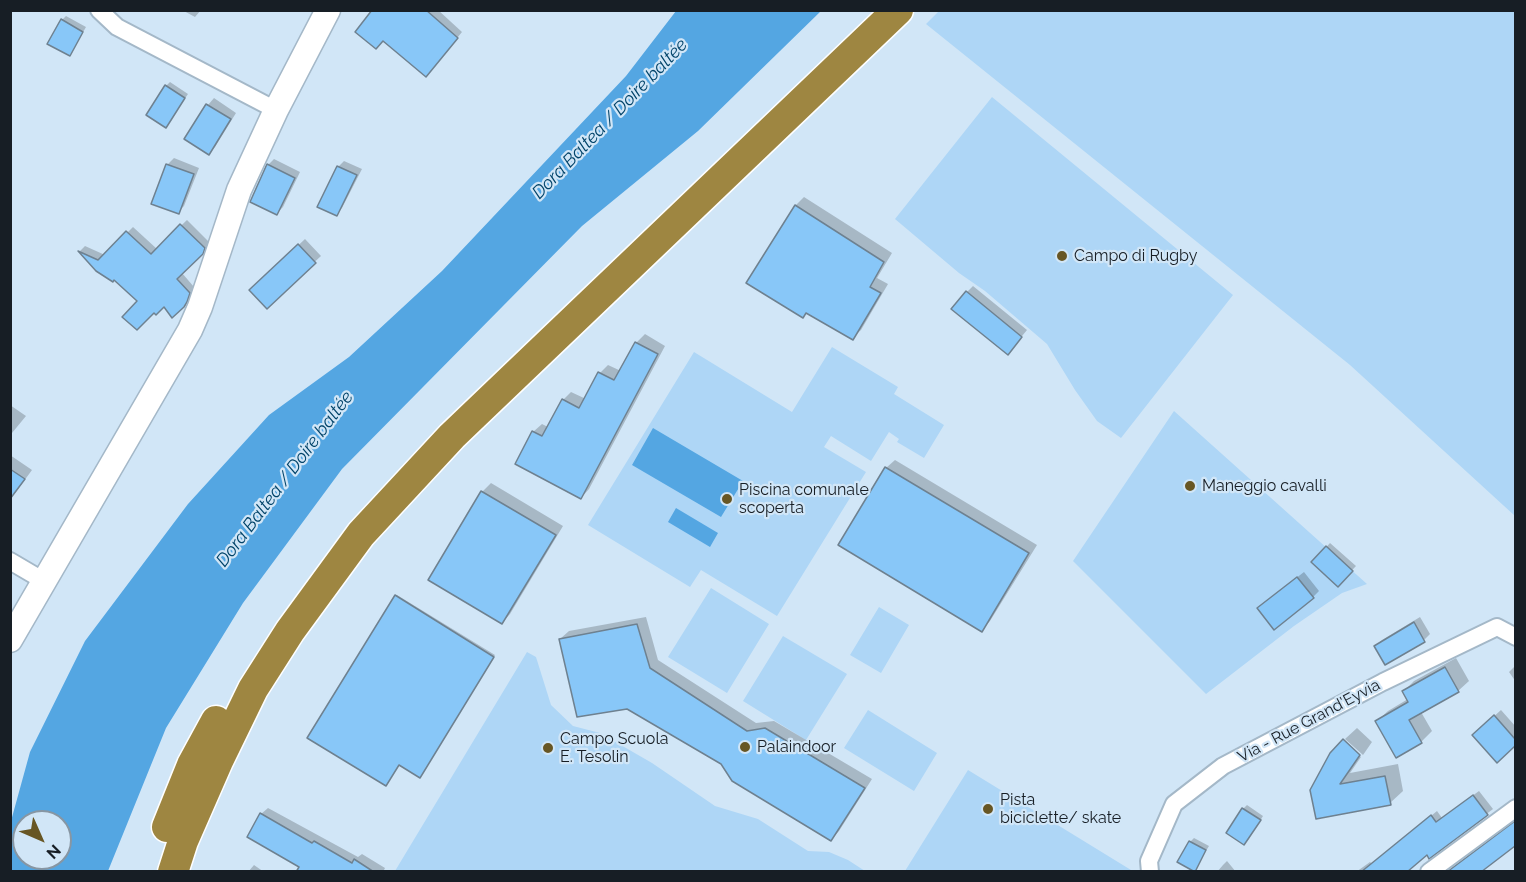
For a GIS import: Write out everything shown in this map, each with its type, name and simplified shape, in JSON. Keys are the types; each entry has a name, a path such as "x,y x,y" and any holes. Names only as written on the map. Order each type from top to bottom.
{"highway":[{"path":"152,872 192,765 231,692 273,622 349,521 439,423 873,10"},
{"path":"172,872 218,761 253,689 290,631 361,534 452,436 898,10"}],"main road":[{"path":"10,640 190,330 203,299 239,190 276,110 328,10"}],"street":[{"path":"99,10 117,27 276,110"},
{"path":"10,561 44,581"},
{"name":"Via - Rue Grand'Eyvia","path":"1150,872 1149,861 1174,804 1223,766 1383,682 1497,627 1515,637"},
{"path":"1429,872 1515,808"}],"shaded area":[{"path":"939,11 1515,11 1515,516 1350,365 926,24"},
{"name":"Campo di Rugby","path":"992,97 1233,295 1121,438 1097,421 1047,344 895,219"},
{"name":"Piscina comunale scoperta","path":"832,347 898,387 894,394 944,425 924,458 897,442 899,439 889,432 871,461 831,436 824,447 866,472 777,616 701,570 690,587 588,525 694,352 792,412"},
{"name":"Maneggio cavalli","path":"1174,411 1367,584 1342,593 1294,626 1206,694 1073,561"},
{"path":"711,588 769,624 727,693 668,657"},
{"path":"879,607 909,625 881,673 850,655"},
{"path":"783,636 847,674 806,740 743,701"},
{"name":"Campo Scuola E. Tesolin","path":"527,652 536,657 551,705 573,726 600,733 652,763 715,806 758,819 808,851 829,852 865,871 395,871"},
{"path":"868,710 937,753 914,791 844,748"},
{"name":"Pista biciclette/ skate","path":"968,770 1131,870 1131,871 905,871"}],"water":[{"name":"Dora Baltea / Doire baltée","path":"676,11 821,11 698,131 582,226 342,469 243,603 166,728 108,871 11,871 12,817 12,870 72,870 72,810 14,810 30,752 85,641 188,504 269,415 349,357 442,271 626,76"},
{"path":"653,428 743,481 721,517 632,465"},
{"path":"676,508 718,533 710,547 668,522"}],"building":[{"path":"372,10 426,10 458,38 426,77 383,41 376,49 355,32"},
{"path":"61,19 83,32 70,56 47,44"},
{"path":"165,85 185,98 166,128 146,115"},
{"path":"206,104 231,119 209,155 184,139"},
{"path":"166,164 194,174 179,214 151,204"},
{"path":"267,164 295,178 277,215 250,202"},
{"path":"337,166 357,175 337,216 317,207"},
{"path":"795,205 884,262 870,287 881,293 853,340 806,313 803,318 746,283"},
{"path":"180,224 205,248 203,254 177,279 190,293 187,302 172,318 164,307 156,315 154,313 137,330 122,317 137,301 114,280 113,282 96,271 78,251 98,260 126,231 151,254"},
{"path":"298,244 316,263 267,309 249,290"},
{"path":"966,291 1022,337 1008,355 951,309"},
{"path":"635,342 658,354 581,499 515,464 532,431 542,436 562,399 579,408 598,372 614,380"},
{"path":"885,467 1029,553 982,632 838,545"},
{"path":"10,469 25,479 10,499"},
{"path":"481,491 556,535 502,624 428,580"},
{"path":"1326,546 1353,571 1338,587 1311,562"},
{"path":"1297,577 1314,598 1274,630 1257,608"},
{"path":"395,595 494,657 420,778 399,765 386,786 307,738"},
{"path":"1414,622 1425,642 1385,665 1374,646"},
{"name":"Palaindoor","path":"637,624 650,668 747,731 765,728 865,788 831,841 732,781 721,764 627,709 577,717 559,639"},
{"path":"1445,667 1459,692 1409,720 1422,743 1396,758 1375,721 1408,702 1402,691"},
{"path":"1494,715 1515,739 1515,746 1497,763 1472,735"},
{"path":"1343,739 1360,755 1340,784 1385,776 1391,805 1316,819 1310,790 1330,753"},
{"path":"1473,795 1488,815 1429,859 1427,855 1407,872 1361,872 1431,815 1436,822"},
{"path":"1242,808 1261,820 1244,845 1226,833"},
{"path":"260,813 312,843 314,841 352,863 354,859 374,872 296,872 299,867 247,837"},
{"path":"1515,821 1515,846 1481,872 1447,872"},
{"path":"1189,841 1206,850 1195,872 1177,862"}],"place":[{"name":"Campo di Rugby","path":"1062,256"},
{"name":"Maneggio cavalli","path":"1190,486"},
{"name":"Piscina comunale scoperta","path":"727,499"},
{"name":"Palaindoor","path":"745,747"},
{"name":"Campo Scuola E. Tesolin","path":"548,748"},
{"name":"Pista biciclette/ skate","path":"988,809"}]}
